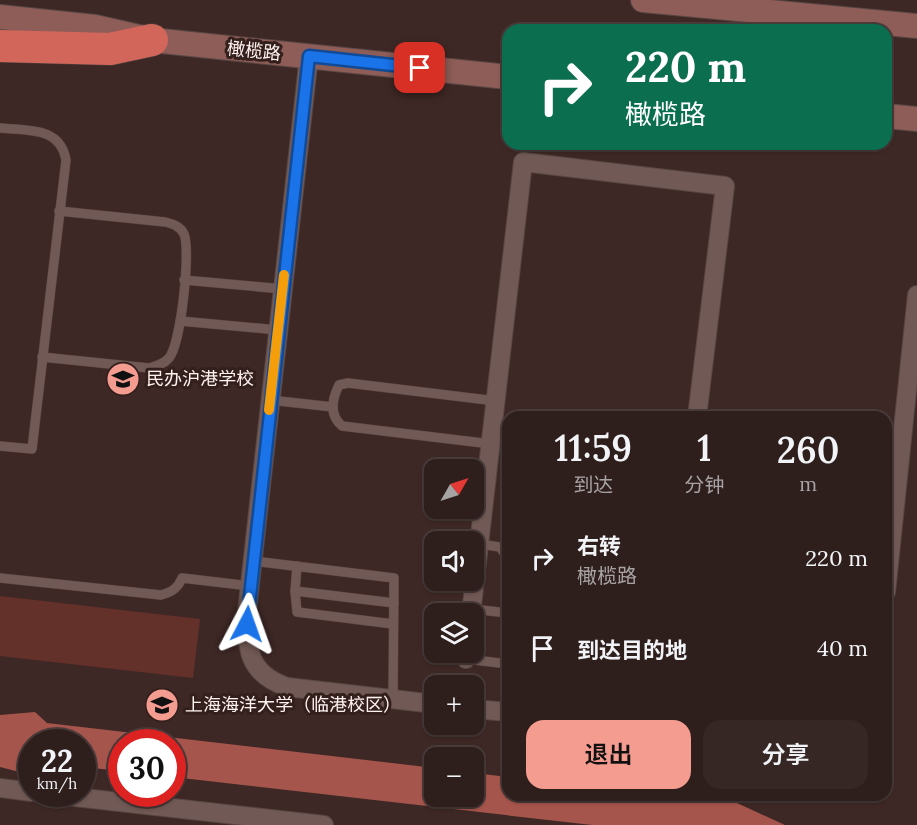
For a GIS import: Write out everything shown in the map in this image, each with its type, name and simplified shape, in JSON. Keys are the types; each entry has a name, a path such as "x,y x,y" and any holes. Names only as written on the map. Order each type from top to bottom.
{"highway":[{"path":"0,46 110,49 152,40"}],"main road":[{"path":"643,0 917,26"},
{"name":"橄榄路","path":"0,17 95,27 152,40 502,76"},
{"path":"892,117 917,119"}],"street":[{"path":"309,56 250,586 247,636 250,653 265,677 287,687 424,703"},
{"path":"480,531 523,162 725,186 698,411"},
{"path":"892,546 912,392 917,295"},
{"path":"484,710 502,711"},
{"path":"0,788 18,790"},
{"path":"96,800 263,822 324,825"}],"lane":[{"path":"0,128 49,134 64,148 66,160 32,449 0,446"},
{"path":"42,357 149,368 160,365 170,358 177,344 180,321 187,249 183,234 177,226 165,222 59,212"},
{"path":"184,280 283,289"},
{"path":"180,321 278,330"},
{"path":"490,444 342,426 336,421 333,407 339,385 348,383 495,401"},
{"path":"270,400 333,407"},
{"path":"484,545 500,547 502,550"},
{"path":"253,561 394,578 393,700"},
{"path":"297,566 295,591 297,612 393,624"},
{"path":"0,578 161,595 179,586 182,578 250,586"},
{"path":"295,591 394,603"},
{"path":"484,612 502,613"},
{"path":"484,659 502,663"}],"shaded area":[{"path":"0,596 200,619 193,678 0,656"},
{"path":"35,712 47,723 108,730 108,770 96,768 96,729 18,729 18,772 0,767 0,715"},
{"path":"186,739 424,767 424,806 186,778"},
{"path":"484,774 502,776 502,801 719,801 737,803 785,825 592,825 435,807 484,807"}],"slow traffic":[{"path":"269,410 284,275"}],"place":[{"name":"民办沪港学校","path":"123,379"},
{"name":"上海海洋大学（临港校区）","path":"162,705"}],"route":[{"path":"247,624 309,56 420,68"}]}
